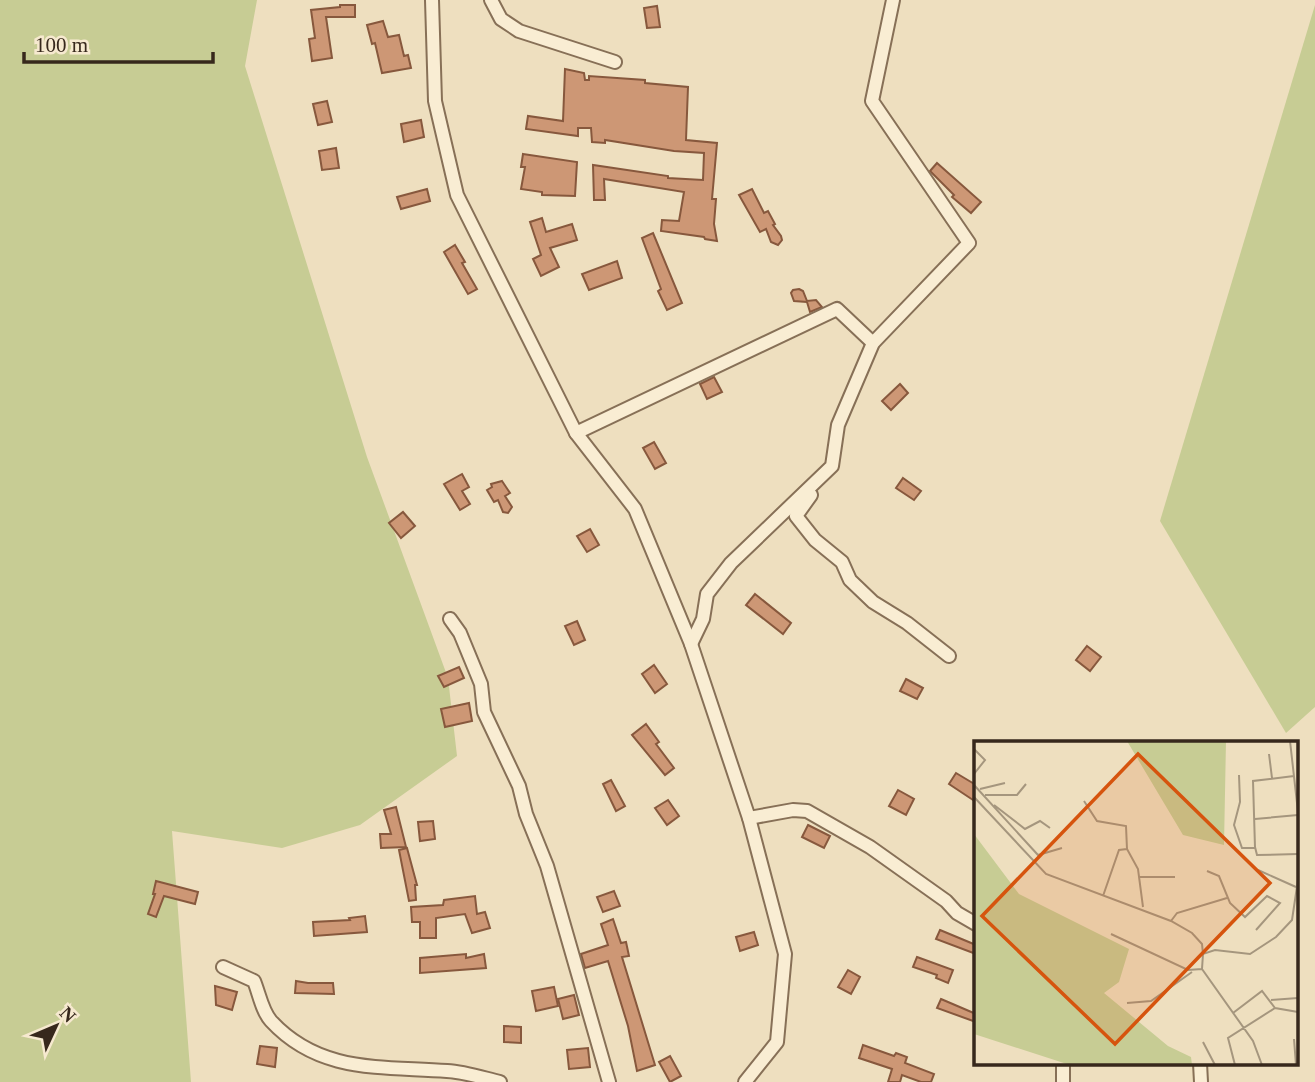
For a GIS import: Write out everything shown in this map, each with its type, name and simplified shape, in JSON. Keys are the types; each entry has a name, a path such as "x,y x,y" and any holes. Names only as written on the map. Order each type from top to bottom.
{"street":[{"path":"432,0 436,101 457,195 576,433 635,509 691,644 749,818 785,954 777,1042 745,1082"},
{"path":"491,0 500,19 519,31 615,62"},
{"path":"892,0 872,101 969,243 873,343 838,425 832,466 796,516 816,540 842,562 850,580 873,602 907,623 949,656"},
{"path":"576,433 837,309 873,343"},
{"path":"691,644 703,619 707,594 731,563 832,466"},
{"path":"450,619 460,633 481,684 484,712 519,786 547,866 609,1082"},
{"path":"749,818 793,810 807,811 870,847 946,901 957,913 974,922"},
{"path":"223,967 254,981 270,1020 298,1044 333,1060 378,1068 450,1071 500,1082"},
{"path":"1063,1064 1063,1082"},
{"path":"1200,1064 1201,1082"}],"green space":[{"path":"0,0 257,0 245,66 367,457 448,678 457,756 360,825 282,848 172,831 191,1082 0,1082"},
{"path":"1315,5 1315,707 1286,733 1160,521"}],"building":[{"path":"355,5 355,17 326,17 332,58 312,61 309,39 315,38 311,10"},
{"path":"657,6 660,27 647,28 644,8"},
{"path":"383,21 388,37 399,35 404,56 408,55 411,68 382,73 375,43 372,44 367,25"},
{"path":"565,69 584,73 585,80 589,80 589,76 645,80 645,83 688,87 686,140 717,143 712,199 716,199 714,224 717,241 661,231 662,220 679,221 684,192 604,179 605,200 594,200 593,165 668,178 703,180 704,153 605,140 605,143 592,142 591,128 578,128 578,136 526,129 528,116 563,121"},
{"path":"327,101 332,122 318,125 313,104"},
{"path":"421,120 424,137 404,142 401,124"},
{"path":"336,148 339,168 322,170 319,151"},
{"path":"523,154 577,162 575,196 542,195 542,192 521,189 525,167 521,167"},
{"path":"937,163 981,202 971,213 952,197 954,195 930,171"},
{"path":"427,189 430,201 401,209 397,197"},
{"path":"752,189 764,213 768,211 781,236 782,240 778,245 771,242 766,229 760,232 739,195"},
{"path":"542,218 546,232 572,224 577,240 550,248 559,267 541,276 533,259 541,255 530,222"},
{"path":"653,233 682,303 667,310 658,291 661,289 642,238"},
{"path":"455,245 477,289 468,294 444,252"},
{"path":"617,261 622,278 589,290 582,274"},
{"path":"799,289 803,291 807,301 816,300 822,307 810,312 807,302 794,301 791,293"},
{"path":"714,377 722,392 707,399 700,384"},
{"path":"900,384 908,393 891,410 882,401"},
{"path":"654,442 666,463 655,469 643,448"},
{"path":"462,474 469,487 462,491 470,504 460,510 444,484"},
{"path":"903,478 921,491 914,500 896,488"},
{"path":"502,481 510,493 505,496 512,507 508,513 503,512 498,500 494,502 487,490 492,487 491,484"},
{"path":"403,512 415,526 401,538 389,523"},
{"path":"590,529 599,545 587,552 577,536"},
{"path":"755,594 791,623 783,634 746,605"},
{"path":"577,621 585,640 574,645 565,626"},
{"path":"1087,646 1101,657 1090,671 1076,660"},
{"path":"654,665 667,684 655,693 642,674"},
{"path":"459,667 464,678 444,687 438,676"},
{"path":"906,679 923,688 917,699 900,691"},
{"path":"469,703 472,721 445,727 441,709"},
{"path":"646,724 659,742 656,744 674,768 665,775 632,735"},
{"path":"956,773 974,784 974,801 949,784"},
{"path":"611,780 625,806 616,811 603,784"},
{"path":"898,790 914,799 906,815 889,806"},
{"path":"668,800 679,816 667,825 655,808"},
{"path":"396,807 406,847 381,848 380,834 391,834 384,810"},
{"path":"433,821 435,839 420,841 418,822"},
{"path":"808,825 830,836 824,848 802,837"},
{"path":"407,848 417,885 416,900 409,901 399,850"},
{"path":"156,881 198,892 195,904 164,896 156,917 148,914"},
{"path":"614,891 620,906 603,912 597,897"},
{"path":"475,896 477,914 485,912 490,928 472,933 465,914 436,918 436,938 420,938 420,922 412,922 411,907 443,905 444,900"},
{"path":"365,916 367,932 314,936 313,922 350,920 349,918"},
{"path":"613,919 621,943 626,942 629,956 622,957 655,1065 637,1071 628,1026 608,961 585,968 581,954 608,945 601,924"},
{"path":"940,930 974,944 974,953 936,939"},
{"path":"754,932 758,945 740,951 736,937"},
{"path":"466,954 466,958 484,954 486,968 420,973 420,958"},
{"path":"917,957 953,970 948,983 936,978 937,975 913,967"},
{"path":"848,970 860,977 851,994 838,987"},
{"path":"296,981 333,983 334,994 295,993"},
{"path":"215,986 237,992 232,1010 216,1005"},
{"path":"554,987 558,1006 536,1011 532,991"},
{"path":"574,995 579,1015 563,1019 558,999"},
{"path":"941,999 974,1013 974,1021 937,1008"},
{"path":"504,1026 521,1027 521,1043 504,1042"},
{"path":"863,1045 894,1056 896,1053 907,1057 905,1063 934,1074 931,1082 921,1082 902,1075 900,1082 888,1082 892,1069 859,1058"},
{"path":"260,1046 277,1048 275,1067 257,1064"},
{"path":"588,1048 590,1067 569,1069 567,1050"},
{"path":"670,1056 681,1076 670,1082 659,1062"}]}
